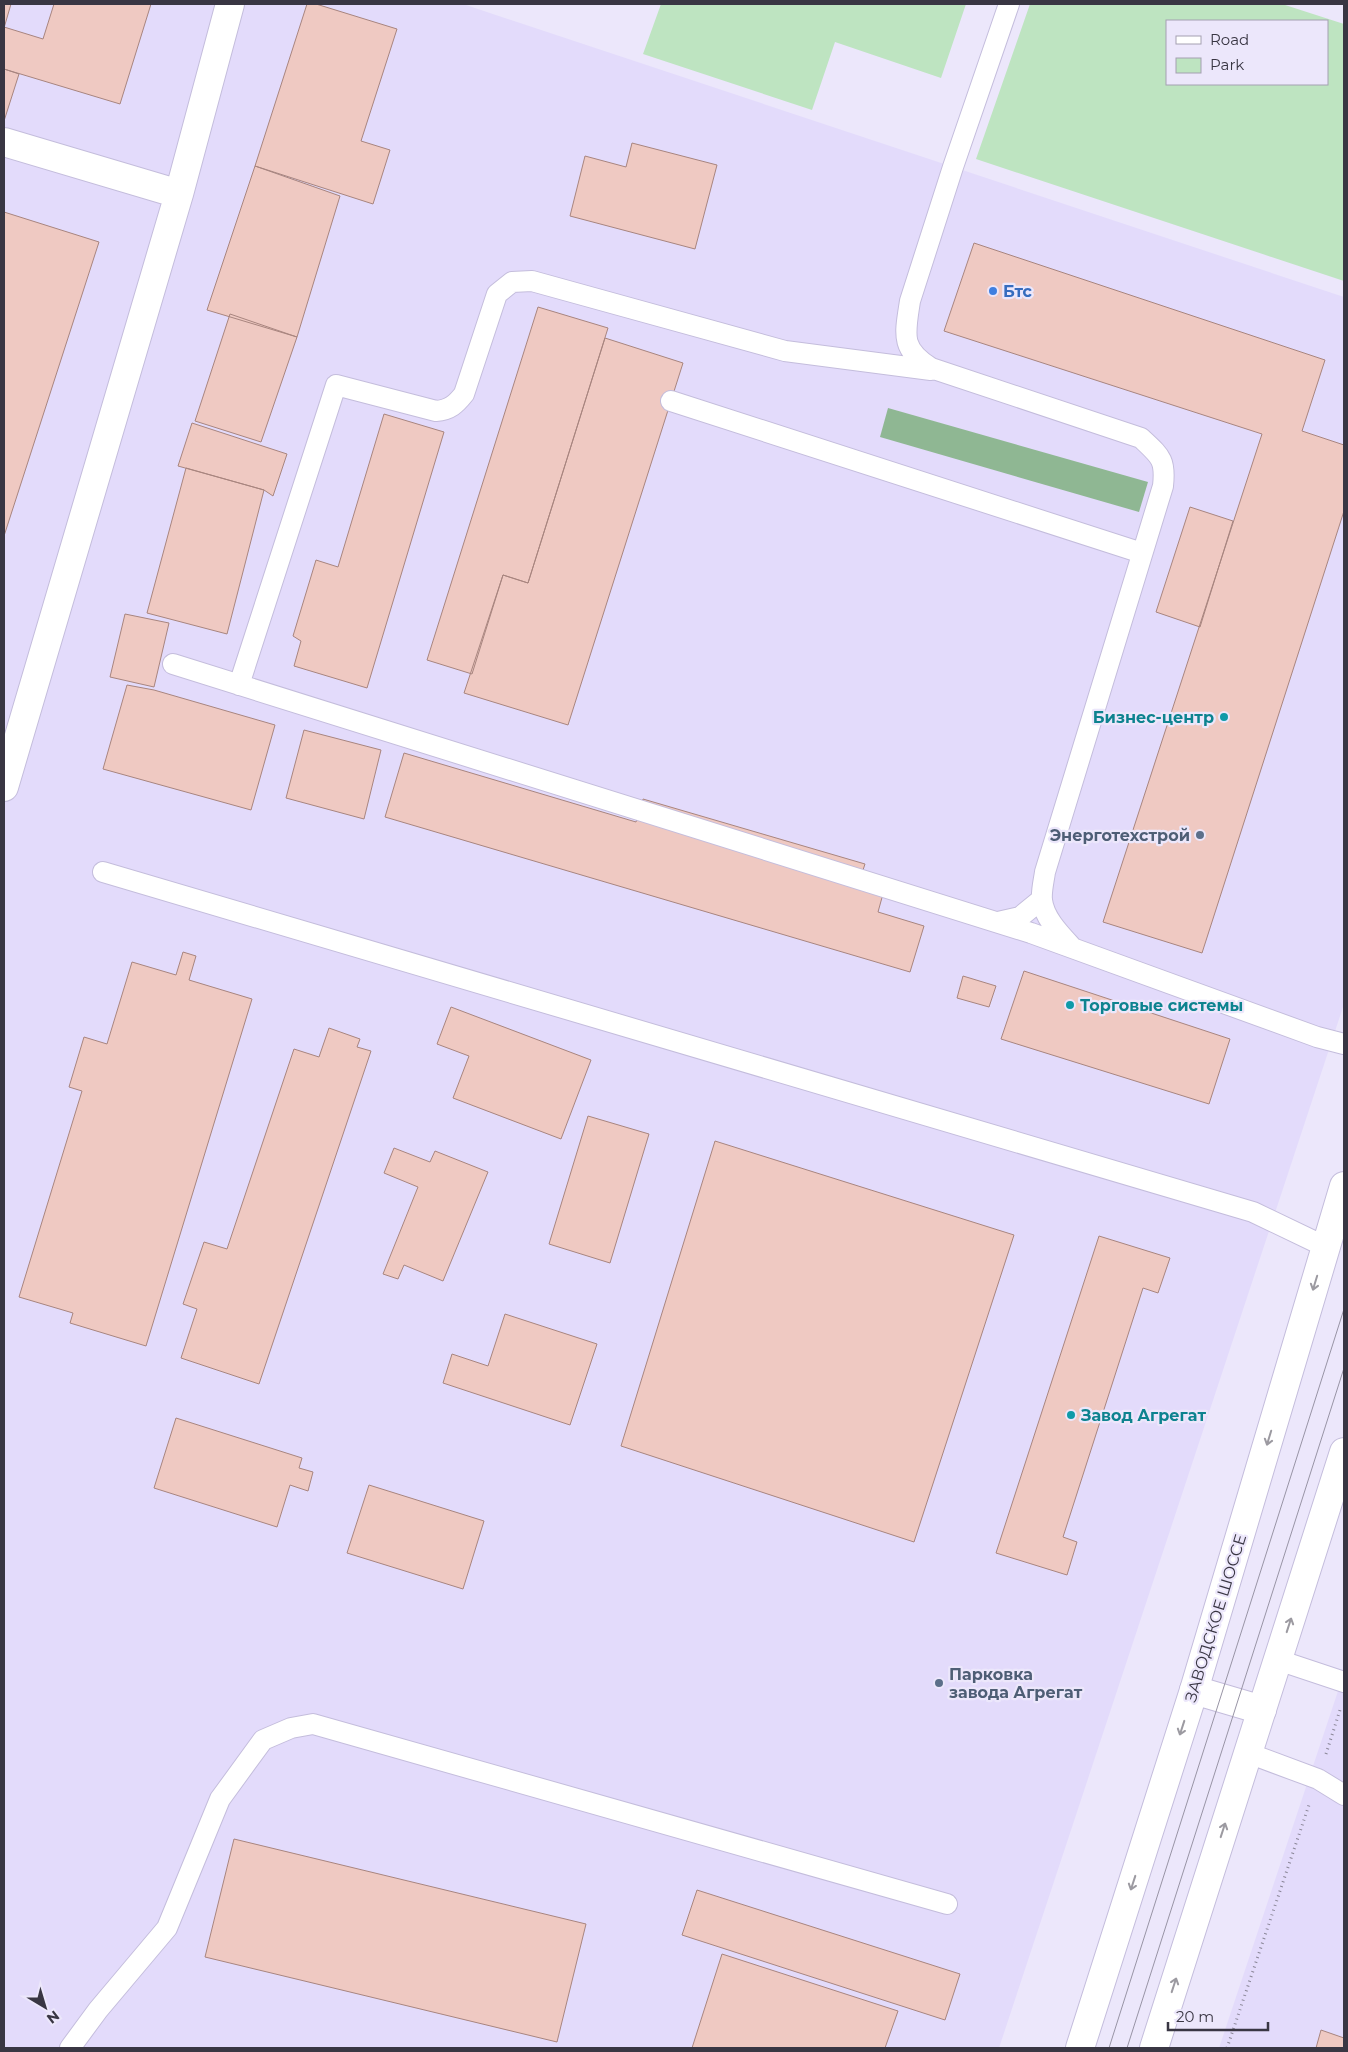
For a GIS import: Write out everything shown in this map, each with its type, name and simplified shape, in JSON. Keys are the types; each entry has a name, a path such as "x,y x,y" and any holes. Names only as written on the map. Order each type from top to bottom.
{"main road":[{"path":"4,787 179,194 230,4"},
{"path":"4,142 179,194"},
{"name":"ЗАВОДСКОЕ ШОССЕ","path":"1080,2048 1194,1690 1344,1186"},
{"path":"1154,2048 1344,1452"},
{"path":"1194,1690 1262,1710"}],"lane":[{"path":"940,372 918,360 907,344 910,301 953,167 1009,4"},
{"path":"240,685 336,385 436,411 456,405 464,394 498,294 512,282 532,281 785,350 940,372 1141,438 1157,453 1165,468 1163,486 1046,872 1042,899 1047,915 1057,931 1072,948"},
{"path":"670,401 1142,553"},
{"path":"173,664 998,922 1317,1037 1344,1044"},
{"path":"103,872 1253,1212 1326,1247"},
{"path":"998,922 1020,917 1042,899"},
{"path":"1278,1660 1344,1682"},
{"path":"70,2048 98,2010 167,1928 220,1799 264,1740 292,1728 313,1724 947,1904"},
{"path":"1248,1753 1318,1779 1344,1795"}],"path":[{"path":"1227,2048 1318,1779 1341,1705"}],"shaded area":[{"path":"4,4 463,4 1344,297 1344,1004 999,2048 4,2048"},
{"path":"1344,1673 1344,2048 1219,2048"}],"green space":[{"path":"661,4 966,4 941,78 835,42 812,110 643,54"},
{"path":"1030,4 1282,4 1344,24 1344,281 976,159"},
{"path":"888,408 1148,482 1139,512 880,437"}],"building":[{"path":"4,4 11,4 4,28"},
{"path":"54,4 151,4 120,104 4,69 4,27 43,39"},
{"path":"307,4 316,4 397,29 361,141 390,150 373,204 255,166"},
{"path":"4,69 19,74 4,121"},
{"path":"632,143 717,165 695,249 570,216 585,156 626,167"},
{"path":"255,166 340,196 297,337 207,310"},
{"path":"4,212 99,242 4,536"},
{"name":"Бизнес-центр","path":"974,243 1325,360 1302,431 1344,445 1344,511 1202,953 1103,922 1262,434 944,331"},
{"path":"538,307 608,328 528,583 503,575 472,674 427,660"},
{"path":"230,314 297,337 261,442 195,421"},
{"path":"605,338 683,363 568,725 464,693 503,575 528,583"},
{"path":"384,414 444,432 367,688 294,666 301,641 293,636 316,560 338,567"},
{"path":"192,423 287,454 273,496 264,490 178,466"},
{"path":"186,468 264,490 227,634 147,613"},
{"path":"1190,507 1233,521 1200,627 1156,612"},
{"path":"125,614 169,623 154,687 110,677"},
{"path":"127,685 154,690 275,725 251,810 103,769"},
{"path":"304,730 381,750 364,819 286,798"},
{"path":"404,753 636,822 643,799 865,864 861,876 886,883 878,912 924,926 910,972 385,817"},
{"path":"183,952 196,956 189,980 252,999 146,1346 70,1323 73,1313 19,1297 82,1091 69,1087 84,1037 107,1044 132,962 176,975"},
{"name":"Торговые системы","path":"1024,971 1230,1039 1209,1104 1001,1039"},
{"path":"963,976 996,986 989,1007 957,998"},
{"path":"451,1007 591,1060 561,1139 453,1098 469,1056 437,1044"},
{"path":"329,1028 360,1039 357,1047 371,1051 259,1384 181,1358 197,1309 183,1304 204,1242 227,1249 294,1049 319,1057"},
{"path":"588,1116 649,1134 610,1263 549,1244"},
{"path":"715,1141 1014,1235 914,1542 621,1446"},
{"path":"394,1148 430,1162 435,1151 488,1172 443,1281 404,1265 398,1279 383,1274 418,1187 384,1173"},
{"name":"Завод Агрегат","path":"1099,1236 1170,1258 1158,1293 1143,1288 1063,1537 1077,1542 1067,1575 996,1553"},
{"path":"505,1314 597,1344 570,1425 443,1383 452,1354 488,1366"},
{"path":"176,1418 302,1458 299,1468 313,1472 308,1491 290,1485 277,1527 154,1488"},
{"path":"369,1485 484,1521 463,1589 347,1553"},
{"path":"234,1839 586,1924 557,2042 205,1957"},
{"path":"697,1890 960,1974 945,2020 682,1935"},
{"path":"722,1954 898,2011 885,2048 692,2048"},
{"path":"1321,2030 1344,2038 1344,2048 1316,2048"}],"tram line":[{"path":"1109,2048 1344,1309"},
{"path":"1127,2048 1344,1368"}],"place":[{"name":"Бтс","path":"993,291"},
{"name":"Бизнес-центр","path":"1224,717"},
{"name":"Энерготехстрой","path":"1200,835"},
{"name":"Торговые системы","path":"1070,1005"},
{"name":"Завод Агрегат","path":"1071,1415"},
{"name":"Парковка завода Агрегат","path":"939,1683"}]}
